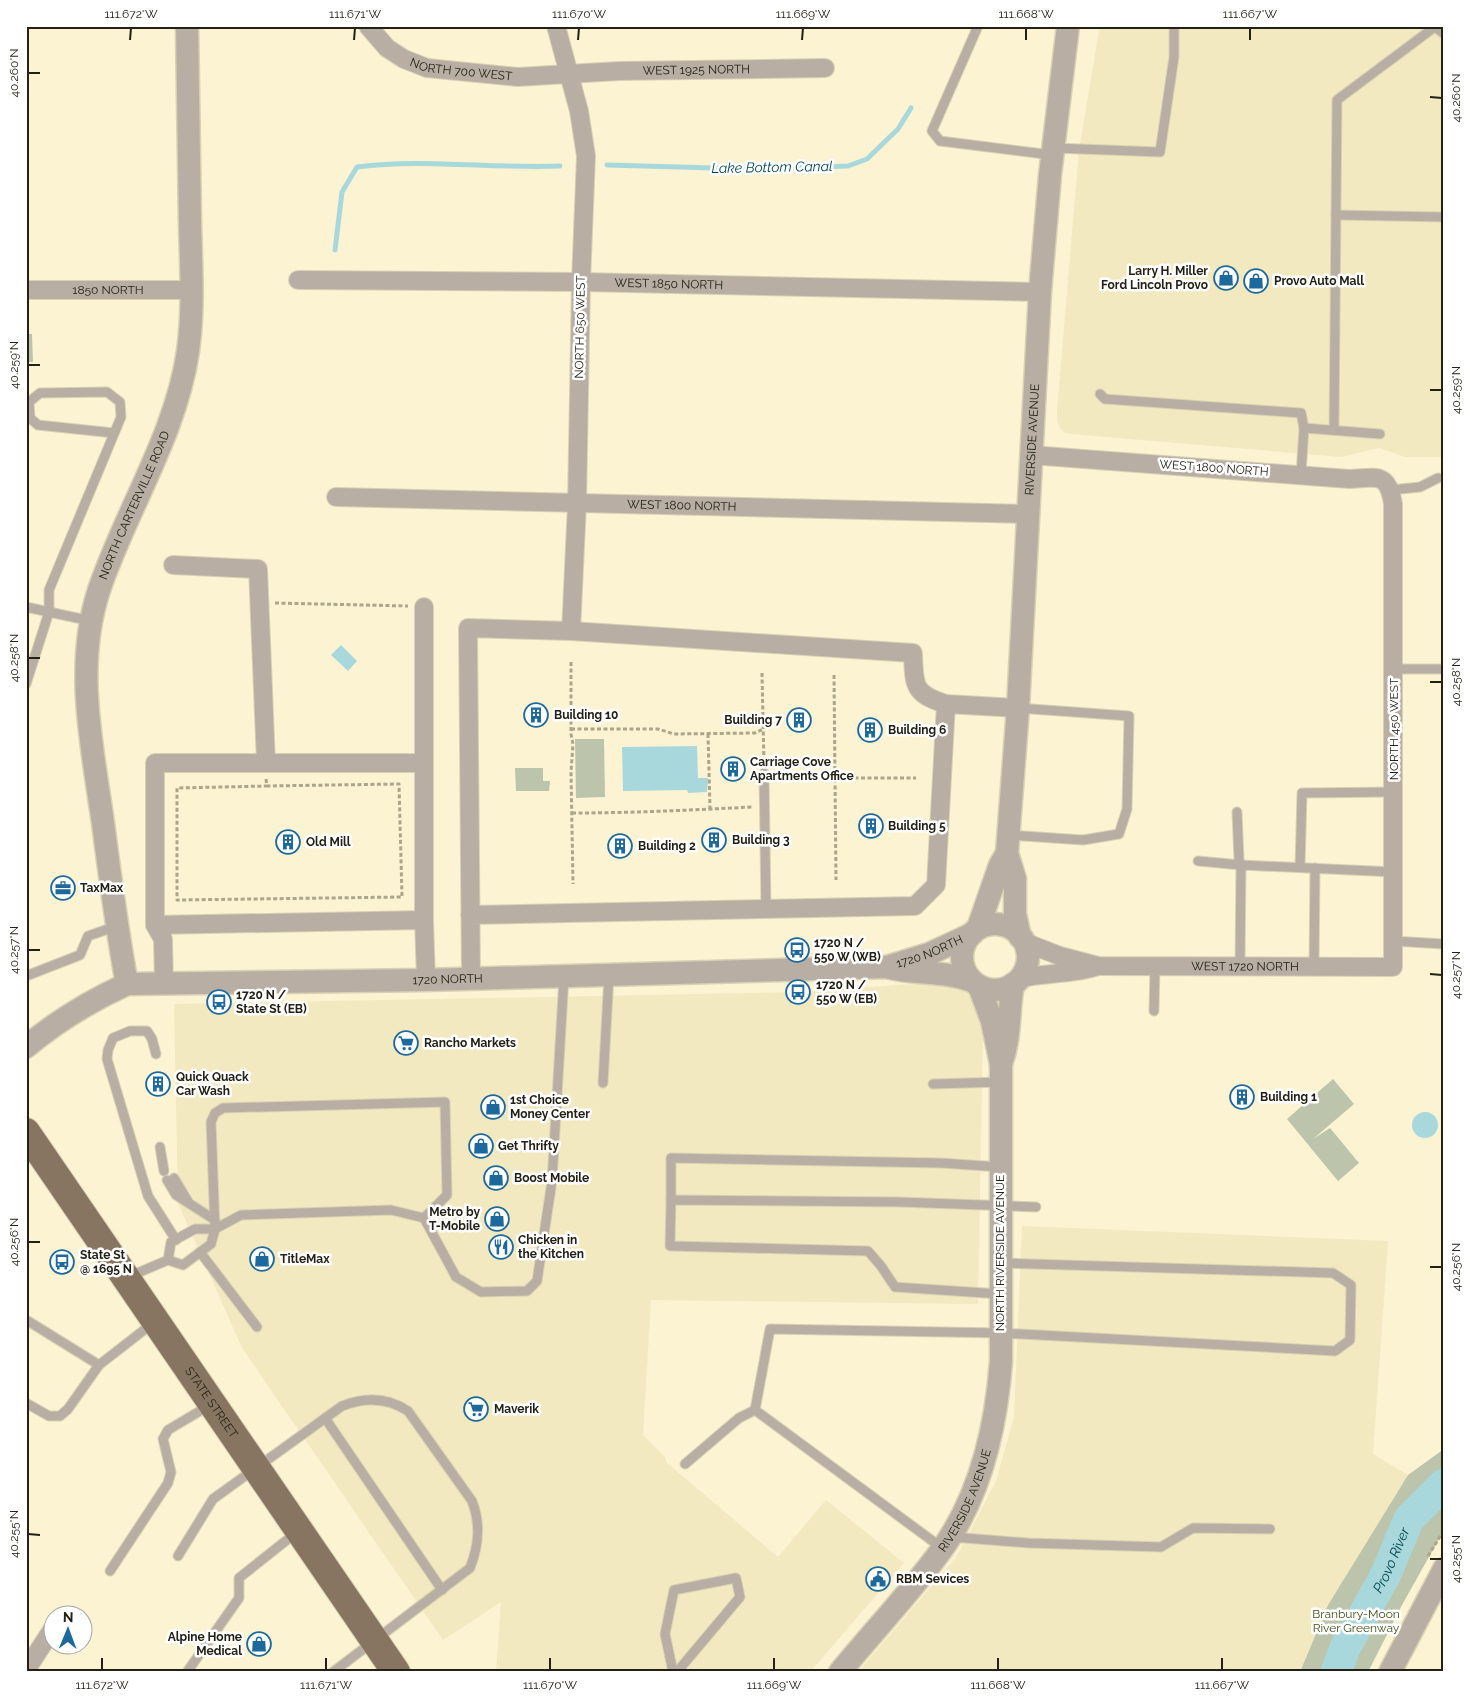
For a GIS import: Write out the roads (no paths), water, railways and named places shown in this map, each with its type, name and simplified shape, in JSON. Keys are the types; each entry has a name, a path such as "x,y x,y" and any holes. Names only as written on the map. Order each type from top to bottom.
{"main road":[{"name":"STATE STREET","path":"26,1132 396,1672"}],"street":[{"name":"NORTH CARTERVILLE ROAD","path":"127,984 117,926 86,686 91,622 99,590 168,424 181,384 188,350 191,290 187,26"},
{"name":"NORTH 700 WEST","path":"368,26 388,48 404,59 426,68 518,77 568,74"},
{"name":"NORTH 650 WEST","path":"556,26 579,111 586,156 581,282 577,504 571,631"},
{"name":"RIVERSIDE AVENUE","path":"975,931 1008,844 1018,708 1040,292 1053,151 1068,26"},
{"name":"WEST 1925 NORTH","path":"568,74 619,71 825,68"},
{"name":"WEST 1850 NORTH","path":"298,280 581,282 1040,292"},
{"name":"1850 NORTH","path":"26,290 191,290"},
{"name":"WEST 1800 NORTH","path":"1031,455 1349,479 1378,477 1391,490"},
{"name":"NORTH 450 WEST","path":"1391,490 1393,504 1394,669 1393,967"},
{"name":"WEST 1800 NORTH","path":"336,497 1028,514"},
{"path":"173,565 258,569 266,762"},
{"path":"424,608 424,920 426,980"},
{"path":"471,979 468,628 571,631 913,652 914,676 918,688 927,698 946,704 1018,708"},
{"path":"470,916 915,906 936,885 946,704"},
{"path":"164,984 163,939 155,925 155,763 424,763"},
{"name":"RIVERSIDE AVENUE","path":"1008,844 1015,879 1015,914 1022,939"},
{"path":"155,925 424,920"},
{"path":"992,924 1000,925 1011,929 1022,939 1027,955 1026,965 1016,982 995,990 976,983 966,974 962,958 963,948 975,931 992,924"},
{"name":"1720 NORTH","path":"886,967 929,954 975,931"},
{"name":"WEST 1720 NORTH","path":"1022,939 1060,956 1098,966 1393,967"},
{"name":"WEST 1720 NORTH","path":"1016,982 1045,974 1078,972 1098,966"},
{"name":"1720 NORTH","path":"26,1047 48,1028 90,1002 127,984 609,976 886,967 914,972 945,973 976,983"},
{"name":"NORTH RIVERSIDE AVENUE","path":"990,1441 998,1399 1001,1333 1001,1073 1009,1035 1008,1010 1016,982"},
{"name":"NORTH RIVERSIDE AVENUE","path":"976,983 988,1007 1001,1073"},
{"name":"RIVERSIDE AVENUE","path":"840,1672 946,1542 976,1485 990,1441"},
{"path":"1390,1672 1444,1568"},
{"path":"27,1667 42,1645"}],"lane":[{"path":"978,26 932,131 940,142 1053,151 1160,152 1174,57 1174,26"},
{"path":"1334,430 1336,100 1435,27 1444,34"},
{"path":"1336,215 1444,217"},
{"path":"26,684 49,612 50,590 121,418 120,402 107,392 40,393 29,402 30,418 38,425 114,433"},
{"path":"1100,394 1105,399 1301,414 1304,428 1301,474"},
{"path":"1304,428 1380,434"},
{"path":"1391,490 1420,488 1438,478"},
{"path":"26,607 91,622"},
{"path":"1394,669 1440,669"},
{"path":"1008,844 1083,840 1120,834 1127,809 1129,716 1018,708"},
{"path":"764,773 766,909"},
{"path":"1300,867 1302,793 1394,792"},
{"path":"1237,812 1239,860 1241,865 1240,966"},
{"path":"1198,861 1241,865 1394,872"},
{"path":"1314,966 1315,868"},
{"path":"26,976 80,955 88,936 117,926"},
{"path":"1393,941 1444,944"},
{"path":"1154,1011 1155,966"},
{"path":"168,1260 171,1242 195,1229 215,1225 241,1215 391,1210 424,1218 456,1277 481,1292 527,1292 537,1281 552,1182 564,976"},
{"path":"603,1083 609,976"},
{"path":"156,1054 152,1039 147,1030 130,1030 113,1038 107,1059 148,1196 176,1240"},
{"path":"933,1084 1001,1073"},
{"path":"126,1278 168,1260 183,1265 211,1244 215,1225 211,1122 216,1113 223,1108 445,1102 447,1195 424,1218"},
{"path":"162,1152 176,1195 215,1225"},
{"path":"1000,1167 941,1163 671,1158 670,1246 868,1251 881,1266 894,1287 1000,1294"},
{"path":"671,1200 899,1202 1036,1207"},
{"path":"200,1252 257,1327"},
{"path":"755,1410 770,1329 1001,1333 1336,1352 1350,1340 1351,1285 1333,1273 1000,1263"},
{"path":"28,1321 99,1365"},
{"path":"26,1403 49,1416 60,1416 68,1409 99,1365 156,1322"},
{"path":"178,1556 212,1499 325,1418 356,1400 378,1400 398,1404 408,1411 472,1501 478,1516 478,1536 474,1557 470,1568 333,1672"},
{"path":"110,1571 168,1482 171,1472 163,1439 168,1430 212,1404"},
{"path":"685,1464 739,1418 755,1410"},
{"path":"755,1410 946,1542 1160,1547 1193,1528 1270,1529"},
{"path":"325,1418 442,1590"},
{"path":"187,1672 239,1598 239,1578 299,1530"},
{"path":"736,1578 740,1597 675,1672 665,1634 674,1590 736,1578"}],"water":[{"path":"341,645 357,661 348,671 331,655"},
{"path":"697,746 698,778 708,778 707,792 688,793 687,790 623,791 622,747"},
{"path":"1425,1112 1434,1116 1438,1125 1434,1134 1425,1138 1416,1134 1412,1125 1416,1116"}],"waterway":[{"name":"Lake Bottom Canal","path":"607,165 751,169 848,166 867,159 898,129 911,108"},
{"name":"Lake Bottom Canal","path":"335,250 342,192 357,167 407,163 560,166"},
{"name":"Provo River","path":"1336,1672 1345,1648 1385,1576 1409,1519 1444,1484"}],"place":[{"name":"Larry H. Miller Ford Lincoln Provo","path":"1226,278"},
{"name":"Provo Auto Mall","path":"1256,281"},
{"name":"Building 10","path":"536,715"},
{"name":"Building 7","path":"799,720"},
{"name":"Building 6","path":"870,730"},
{"name":"Carriage Cove Apartments Office","path":"733,769"},
{"name":"Building 5","path":"871,826"},
{"name":"Building 3","path":"714,840"},
{"name":"Old Mill","path":"288,842"},
{"name":"Building 2","path":"620,846"},
{"name":"TaxMax","path":"63,888"},
{"name":"1720 N / 550 W (WB)","path":"797,950"},
{"name":"1720 N / 550 W (EB)","path":"798,992"},
{"name":"1720 N / State St (EB)","path":"219,1002"},
{"name":"Rancho Markets","path":"406,1043"},
{"name":"Quick Quack Car Wash","path":"158,1084"},
{"name":"Building 1","path":"1242,1097"},
{"name":"1st Choice Money Center","path":"493,1107"},
{"name":"Get Thrifty","path":"481,1146"},
{"name":"Boost Mobile","path":"496,1178"},
{"name":"Metro by T-Mobile","path":"497,1219"},
{"name":"Chicken in the Kitchen","path":"501,1247"},
{"name":"TitleMax","path":"262,1259"},
{"name":"State St @ 1695 N","path":"62,1262"},
{"name":"Maverik","path":"476,1409"},
{"name":"RBM Sevices","path":"878,1579"},
{"name":"Alpine Home Medical","path":"259,1644"}],"park label":[{"name":"Branbury-Moon River Greenway","path":"1356,1621"}]}
